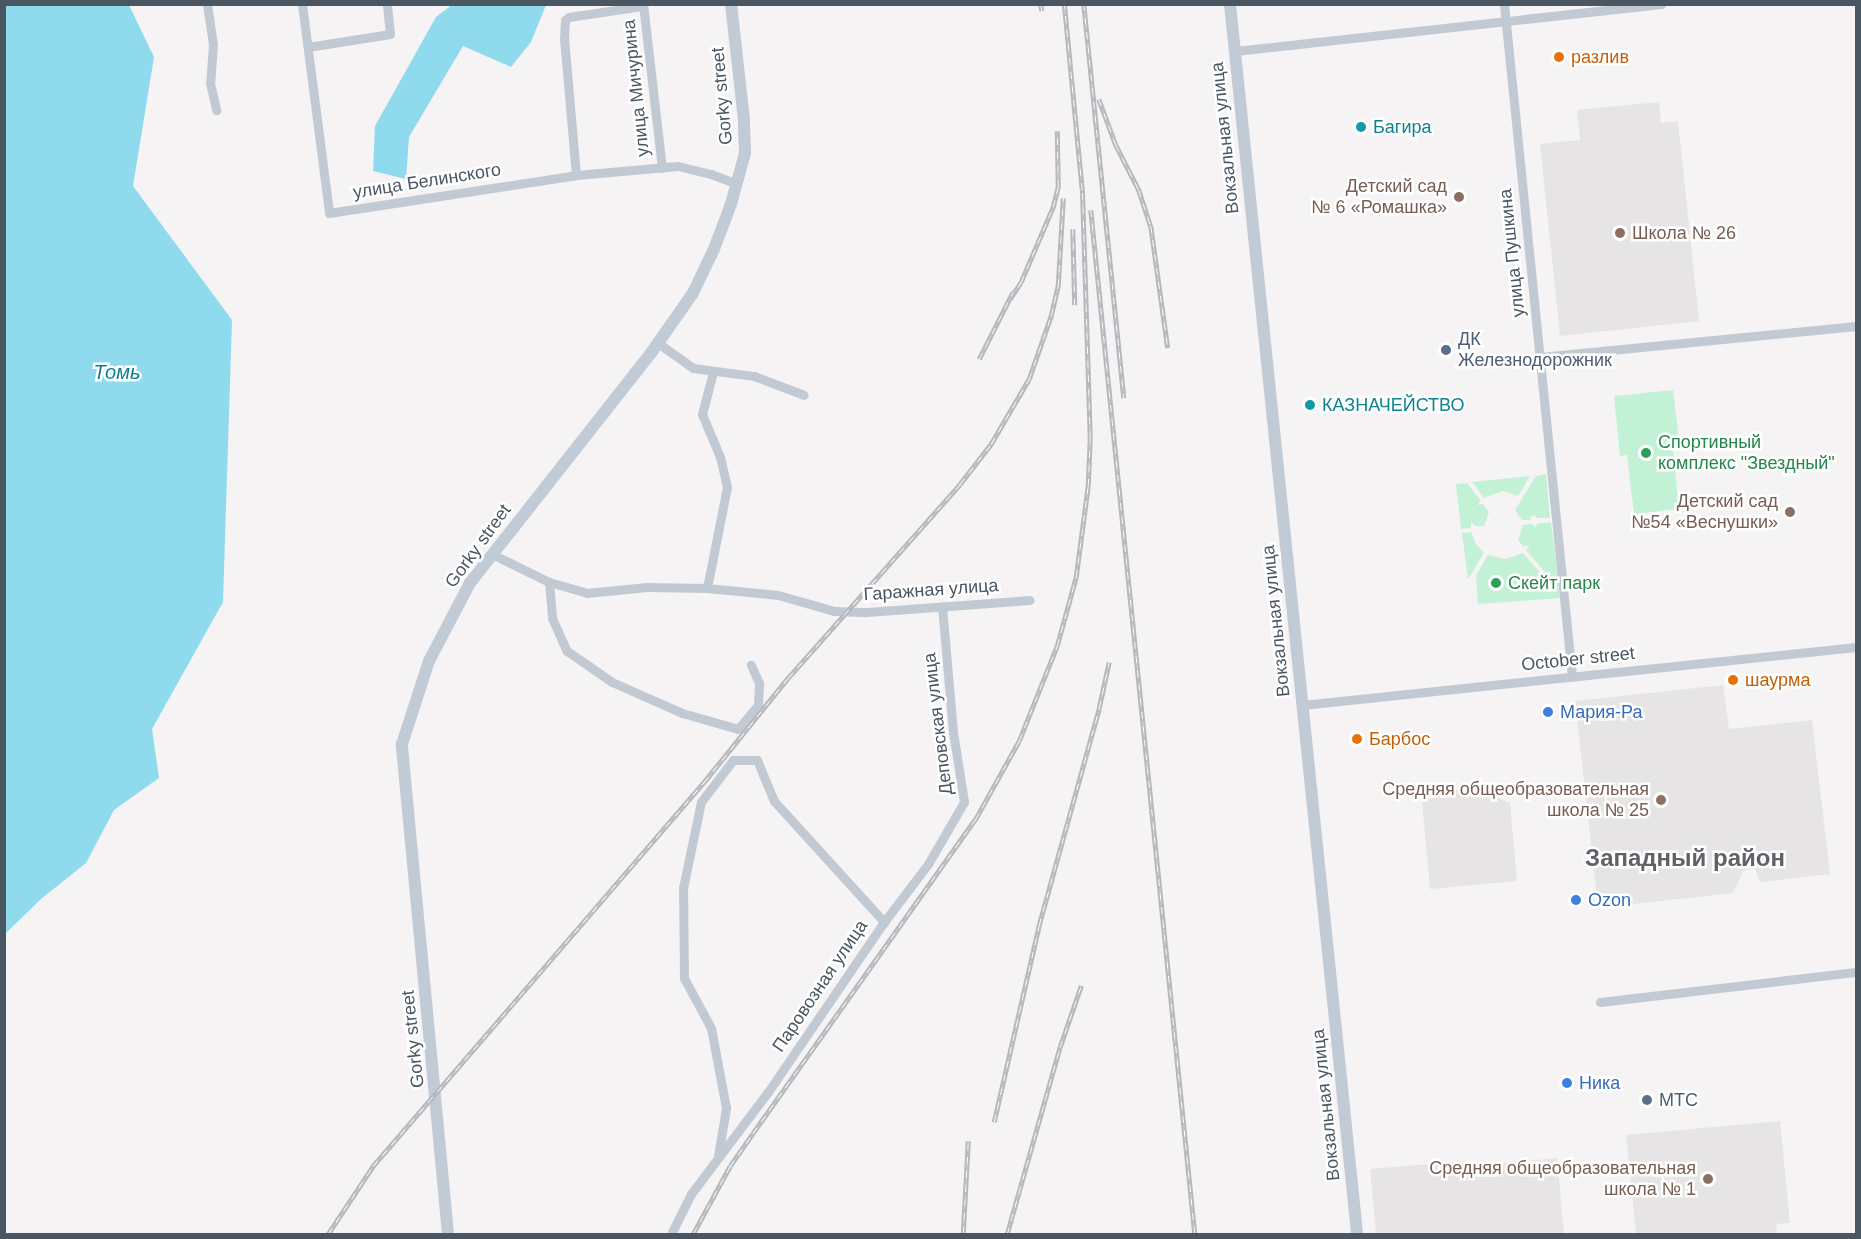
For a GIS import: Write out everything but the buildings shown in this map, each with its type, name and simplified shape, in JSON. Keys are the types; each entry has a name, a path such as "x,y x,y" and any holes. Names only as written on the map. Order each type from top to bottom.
{"main road":[{"name":"Gorky street","path":"448,1234 402,744 429,661 470,583 658,343 693,293 714,249 745,153 744,120 731,4"},
{"name":"Вокзальная улица","path":"1230,4 1357,1234"}],"street":[{"path":"207,4 213,44 210,83 216,110"},
{"name":"улица Белинского","path":"302,4 329,213 576,175 678,166 736,183"},
{"path":"308,47 390,34 387,4"},
{"name":"улица Пушкина","path":"1504,4 1572,677"},
{"path":"1235,51 1661,4"},
{"path":"576,175 564,39 565,20 569,17 643,5"},
{"name":"улица Мичурина","path":"643,5 662,168"},
{"path":"1540,357 1857,326"},
{"path":"658,343 693,368 754,376 804,395"},
{"path":"492,554 549,582 587,593 647,587 707,588 727,488 720,457 702,414 713,372"},
{"path":"549,582 552,618 567,651 612,682 682,713 738,729 758,705 759,683 751,665"},
{"name":"Гаражная улица","path":"707,588 778,595 834,611 867,612 1029,600"},
{"name":"Деповская улица","path":"884,922 928,864 964,802 953,732 942,606"},
{"name":"October street","path":"1302,705 1857,647"},
{"name":"Паровозная улица","path":"671,1234 691,1194 768,1092 884,922 774,801 757,760 733,760 701,802 683,888 684,978 711,1028 726,1108 718,1158"},
{"path":"1600,1002 1857,972"}],"shaded area":[{"name":"Школа № 26","path":"1659,102 1661,123 1678,121 1699,321 1560,336 1540,144 1580,140 1577,110"},
{"name":"Средняя общеобразовательная школа № 25","path":"1723,685 1729,729 1812,720 1830,874 1760,882 1755,869 1744,870 1733,893 1598,908 1575,701"},
{"path":"1470,786 1510,803 1517,881 1430,889 1422,801"},
{"name":"Средняя общеобразовательная школа № 1","path":"1780,1121 1790,1223 1776,1224 1777,1234 1636,1234 1626,1135"},
{"path":"1557,1158 1564,1234 1376,1234 1370,1169 1466,1161 1473,1166"}],"green space":[{"name":"Спортивный комплекс \"Звездный\"","path":"1673,390 1680,449 1673,451 1679,509 1634,514 1627,455 1620,456 1614,396"},
{"path":"1546,474 1550,518 1536,518 1535,515 1530,517 1532,520 1522,520 1515,510 1536,476"},
{"path":"1530,476 1518,496 1503,491 1484,498 1472,482"},
{"path":"1467,483 1481,501 1477,505 1483,504 1489,512 1484,526 1475,526 1471,522 1471,528 1461,529 1456,484"},
{"path":"1551,522 1558,577 1550,578 1526,550 1530,545 1524,547 1518,540 1523,525 1532,524 1536,528 1537,524"},
{"path":"1471,532 1476,544 1484,553 1468,579 1462,533"},
{"path":"1523,553 1548,582 1558,582 1560,598 1478,604 1476,575 1488,555 1506,559"}],"water":[{"name":"Томь","path":"5,4 129,5 154,57 133,186 232,320 223,602 152,729 159,778 114,810 86,863 41,899 5,934"},
{"path":"453,4 546,5 531,42 511,67 463,46 409,137 406,179 373,171 375,126 436,17"}],"railway":[{"path":"1041,4 1042,11"},
{"path":"693,1234 730,1166 975,820 1019,741 1057,646 1076,577 1088,486 1090,438 1082,190 1064,4"},
{"path":"1084,4 1124,398"},
{"path":"1099,99 1116,145 1139,190 1151,226 1168,348"},
{"path":"1010,299 1021,282 1053,207 1058,187 1057,131"},
{"path":"328,1234 373,1166 704,782 788,678 960,484 991,444 1029,379 1051,316 1058,286 1063,198"},
{"path":"1091,210 1195,1234"},
{"path":"1073,229 1075,305"},
{"path":"979,359 1013,292"},
{"path":"994,1122 1039,925 1099,708 1109,662"},
{"path":"1007,1234 1060,1047 1081,986"},
{"path":"963,1234 968,1141"}],"place":[{"name":"разлив","path":"1559,57"},
{"name":"Багира","path":"1361,127"},
{"name":"Детский сад № 6 «Ромашка»","path":"1459,197"},
{"name":"Школа № 26","path":"1620,233"},
{"name":"ДК Железнодорожник","path":"1446,350"},
{"name":"КАЗНАЧЕЙСТВО","path":"1310,405"},
{"name":"Спортивный комплекс \"Звездный\"","path":"1646,453"},
{"name":"Детский сад №54 «Веснушки»","path":"1790,512"},
{"name":"Скейт парк","path":"1496,583"},
{"name":"шаурма","path":"1733,680"},
{"name":"Мария-Ра","path":"1548,712"},
{"name":"Барбос","path":"1357,739"},
{"name":"Средняя общеобразовательная школа № 25","path":"1661,800"},
{"name":"Ozon","path":"1576,900"},
{"name":"Ника","path":"1567,1083"},
{"name":"МТС","path":"1647,1100"},
{"name":"Средняя общеобразовательная школа № 1","path":"1708,1179"}],"district":[{"name":"Западный район","path":"1685,858"}]}
